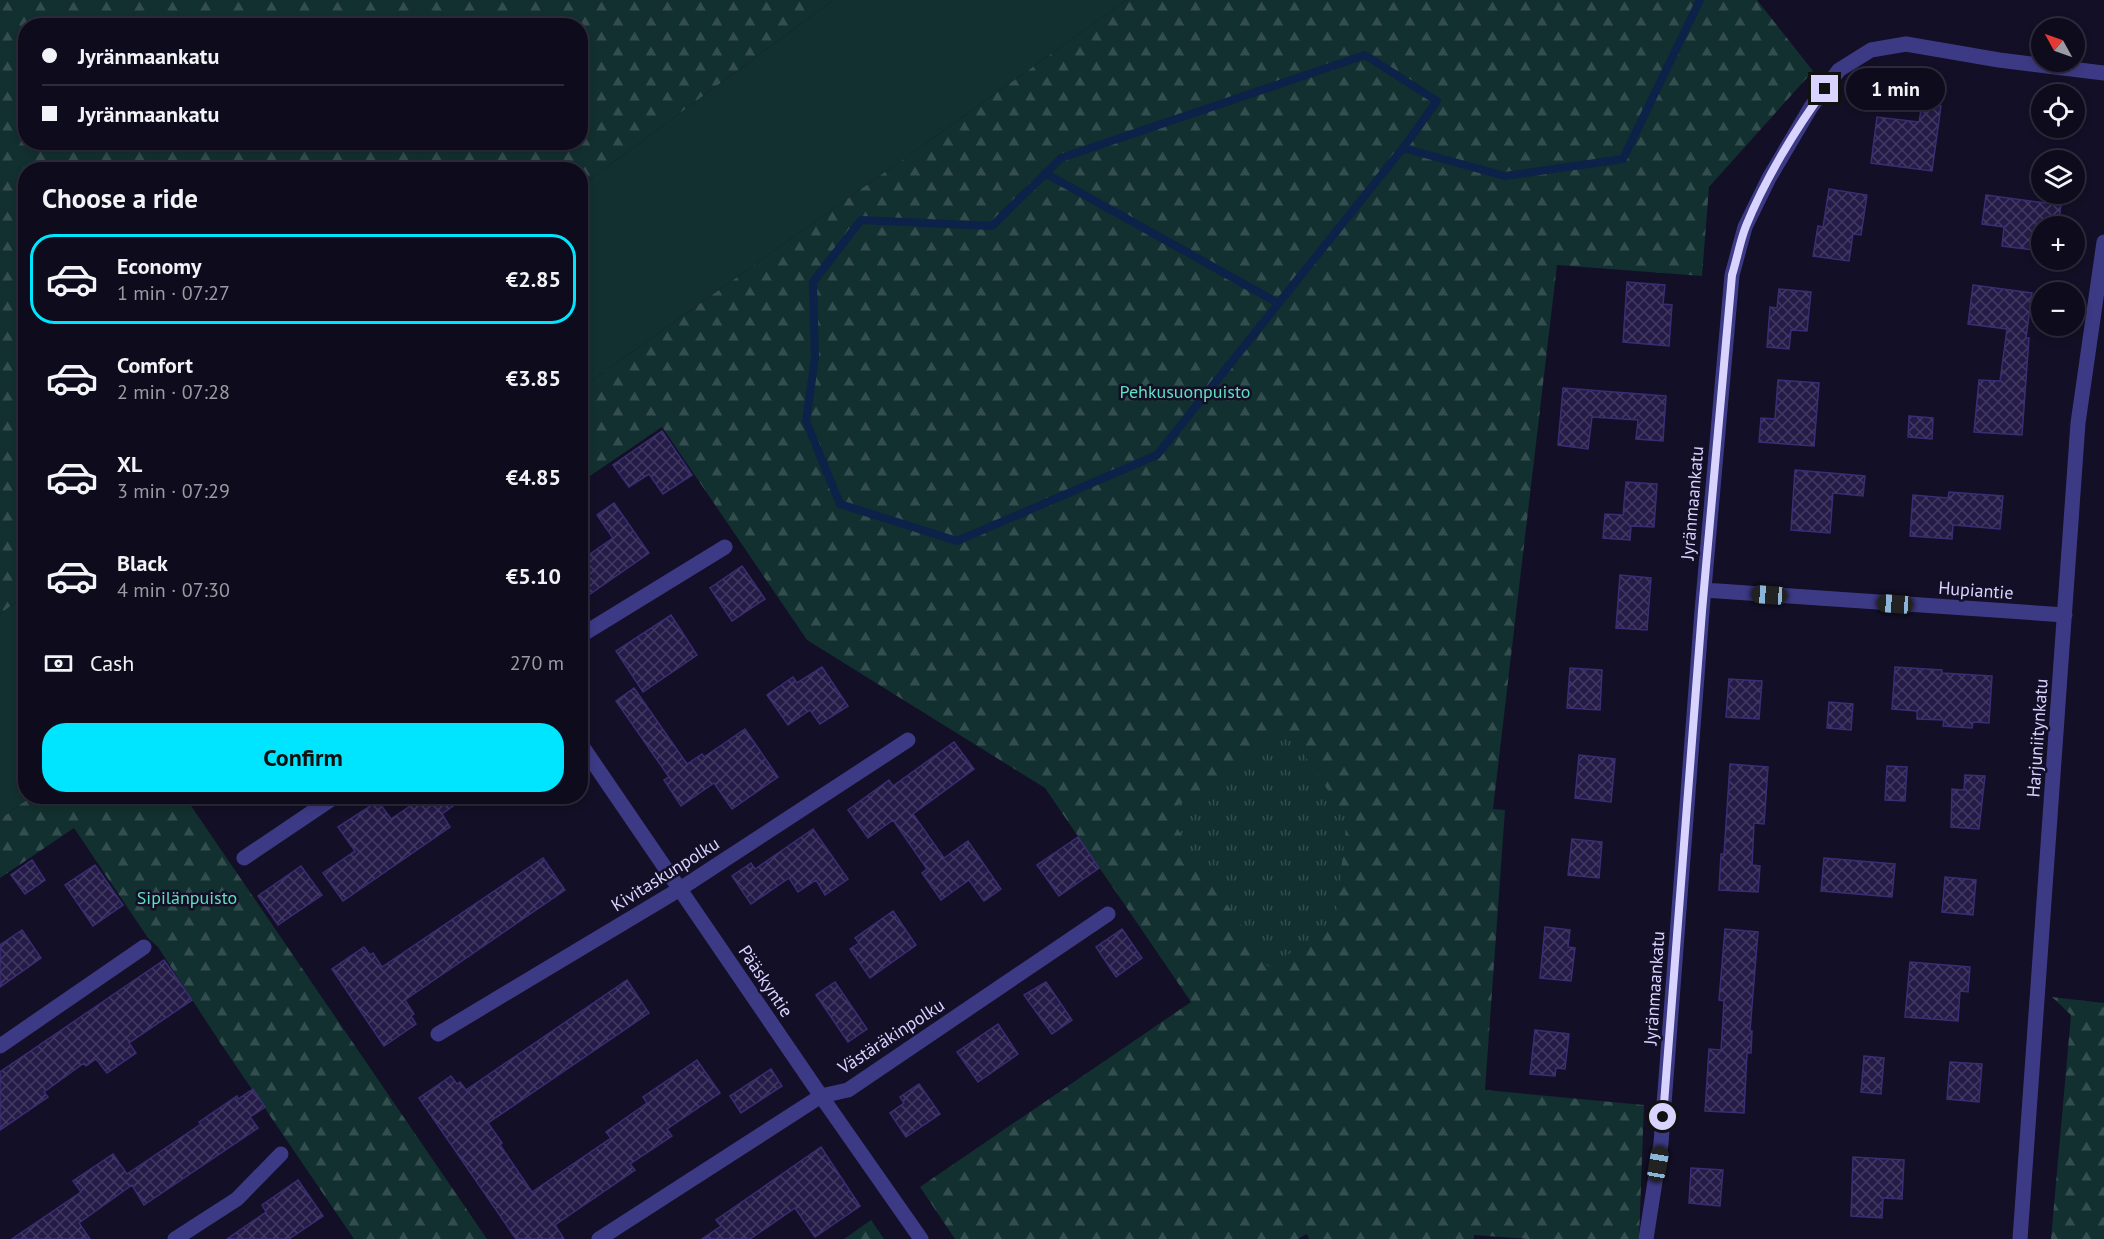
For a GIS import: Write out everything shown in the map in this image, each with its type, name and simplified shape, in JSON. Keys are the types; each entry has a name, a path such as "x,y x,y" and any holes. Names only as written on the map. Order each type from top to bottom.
{"street":[{"name":"Jyränmaankatu","path":"1646,1239 1661,1143 1704,590 1732,275 1745,227 1769,178 1811,107 1839,70 1871,50 1906,44 2000,60 2104,73"},
{"name":"Harjuniitynkatu","path":"2020,1239 2078,423 2104,242"},
{"path":"588,631 725,547"},
{"name":"Hupiantie","path":"1704,590 2065,615"},
{"name":"Kivitaskunpolku","path":"438,1034 680,889 908,740"},
{"name":"Pääskyntie","path":"588,755 921,1239"},
{"path":"244,858 324,804"},
{"name":"Västäräkinpolku","path":"599,1239 821,1096 848,1090 1108,914"},
{"path":"0,1046 144,947"},
{"path":"175,1239 237,1199 282,1154"}],"green space":[{"path":"0,0 833,0 588,181 588,162 18,162 18,600 0,614"},
{"path":"833,0 1127,0 588,383 588,181"},
{"name":"Pehkusuonpuisto","path":"1127,0 1757,0 1813,71 1709,187 1702,276 1557,265 1493,809 1505,810 1485,1090 1644,1105 1639,1239 1529,1239 1474,1235 1474,1239 1309,1239 1307,1234 1298,1239 955,1239 920,1187 1191,1002 1045,788 807,640 662,427 588,477 588,383"},
{"path":"18,600 18,804 21,804 0,819 0,614"},
{"path":"1287,729 1347,819 1335,922 1269,968 1167,813"},
{"name":"Sipilänpuisto","path":"21,804 190,804 487,1239 354,1239 158,947 148,938 74,828 0,878 0,819"},
{"path":"2052,997 2104,1003 2104,1239 2051,1239 2071,1015"},
{"path":"871,1220 884,1239 844,1239"}],"building":[{"path":"1922,104 1941,106 1932,171 1871,163 1877,117 1919,122"},
{"path":"1829,189 1867,195 1861,235 1853,234 1849,261 1813,256 1818,226 1823,227"},
{"path":"1986,195 2031,201 2031,204 2061,205 2059,216 2031,216 2031,250 2002,246 2004,227 1982,224"},
{"path":"1627,282 1665,285 1663,304 1672,305 1669,346 1623,342"},
{"path":"1973,285 2031,293 2026,338 2029,338 2022,435 1974,432 1979,380 2000,381 2007,329 1968,324"},
{"path":"1779,289 1811,292 1807,331 1791,330 1789,349 1767,347 1770,307 1777,308"},
{"path":"1778,380 1819,383 1814,446 1759,442 1761,418 1775,419"},
{"path":"1563,388 1666,396 1663,441 1636,439 1638,420 1592,417 1588,449 1558,445"},
{"path":"1909,416 1933,418 1932,439 1908,437"},
{"path":"662,431 692,475 663,494 649,474 629,487 613,465"},
{"path":"1795,470 1865,476 1863,496 1833,493 1830,533 1791,530"},
{"path":"1626,482 1657,484 1654,527 1631,526 1630,540 1603,538 1605,514 1623,515"},
{"path":"1949,492 2003,496 2000,529 1953,525 1952,539 1910,536 1913,495 1948,498"},
{"path":"614,503 649,553 588,595 588,555 613,538 597,515"},
{"path":"742,566 765,599 732,621 710,588"},
{"path":"1620,575 1651,578 1647,630 1616,628"},
{"path":"671,615 697,655 643,692 616,651"},
{"path":"822,667 848,706 820,724 810,710 788,725 767,695 793,677 797,683"},
{"path":"1895,667 1992,676 1989,723 1973,722 1972,728 1943,726 1944,720 1917,719 1917,711 1892,709"},
{"path":"1570,668 1602,670 1600,710 1567,708"},
{"path":"1729,679 1762,681 1759,719 1726,717"},
{"path":"634,688 687,764 702,754 704,757 745,729 778,777 732,809 714,783 681,806 664,780 669,777 616,701"},
{"path":"1829,702 1853,704 1851,730 1827,728"},
{"path":"954,742 974,769 913,814 944,858 968,841 1001,889 984,901 969,880 941,900 922,873 927,869 893,820 868,838 848,810 889,780 893,786"},
{"path":"1579,755 1615,759 1611,802 1575,798"},
{"path":"1730,764 1768,767 1764,824 1754,823 1752,865 1760,866 1758,892 1719,890 1721,854 1724,854"},
{"path":"1887,766 1907,767 1905,801 1885,800"},
{"path":"1965,775 1985,776 1979,829 1951,827 1952,789 1964,790"},
{"path":"373,804 380,804 391,819 413,804 456,804 442,814 450,827 343,901 323,873 355,851 338,827"},
{"path":"813,829 848,879 825,895 816,880 798,892 789,878 751,904 732,876 751,863 755,869"},
{"path":"1078,837 1099,868 1059,896 1037,865"},
{"path":"1572,839 1602,842 1599,878 1568,875"},
{"path":"543,858 565,890 405,1000 414,1014 411,1016 416,1024 384,1046 332,969 364,947 370,955 373,953 382,967"},
{"path":"1824,858 1895,864 1892,897 1821,891"},
{"path":"32,860 45,880 25,894 11,875"},
{"path":"95,865 123,905 93,926 65,885"},
{"path":"301,866 322,895 278,925 258,896"},
{"path":"1945,877 1976,880 1973,915 1942,912"},
{"path":"893,911 916,945 870,978 850,949 859,943 855,938"},
{"path":"1545,927 1570,930 1568,947 1575,948 1571,981 1540,978"},
{"path":"1122,929 1142,958 1116,977 1096,947"},
{"path":"1725,929 1758,932 1750,1031 1752,1031 1751,1053 1747,1053 1744,1113 1705,1111 1709,1049 1721,1050 1724,1001 1719,1000"},
{"path":"22,930 41,958 0,987 0,945"},
{"path":"164,960 192,1000 129,1043 136,1053 107,1073 96,1059 86,1066 84,1063 44,1092 48,1097 0,1130 0,1072"},
{"path":"1910,962 1970,967 1968,992 1960,991 1958,1021 1905,1017"},
{"path":"627,980 649,1013 488,1123 532,1192 611,1138 606,1132 647,1103 643,1097 697,1060 720,1093 667,1129 672,1136 630,1164 635,1170 555,1225 564,1239 516,1239 419,1098 451,1076 466,1090"},
{"path":"835,982 867,1029 848,1042 816,995"},
{"path":"1046,982 1072,1020 1052,1034 1024,995"},
{"path":"998,1024 1018,1054 978,1082 957,1052"},
{"path":"1535,1030 1569,1034 1565,1069 1556,1068 1555,1076 1530,1074"},
{"path":"1864,1056 1884,1058 1881,1094 1861,1092"},
{"path":"1950,1062 1982,1064 1979,1102 1947,1099"},
{"path":"771,1069 782,1086 741,1113 730,1096"},
{"path":"919,1084 940,1114 906,1137 890,1113 904,1103 900,1097"},
{"path":"253,1089 265,1107 250,1117 258,1128 144,1205 132,1185 79,1223 90,1239 12,1239 81,1192 73,1181 113,1154 127,1174 201,1124 199,1122 237,1096 238,1099"},
{"path":"821,1147 860,1206 815,1237 795,1208 750,1239 702,1239 721,1226 716,1220"},
{"path":"1853,1157 1904,1160 1902,1199 1883,1198 1882,1218 1851,1216"},
{"path":"1691,1168 1723,1170 1720,1206 1689,1203"},
{"path":"298,1180 323,1216 289,1239 227,1239 266,1212 262,1205"}],"waterway":[{"path":"1403,148 1437,101 1365,55 1061,158 992,226 861,220 813,282 815,358 806,421 840,504 957,541 1157,455 1403,148 1505,176 1623,159 1700,0"},
{"path":"1045,173 1278,303"}],"route":[{"path":"1663,1117 1702,611 1732,275 1745,227 1769,178 1811,107 1825,89"}]}
